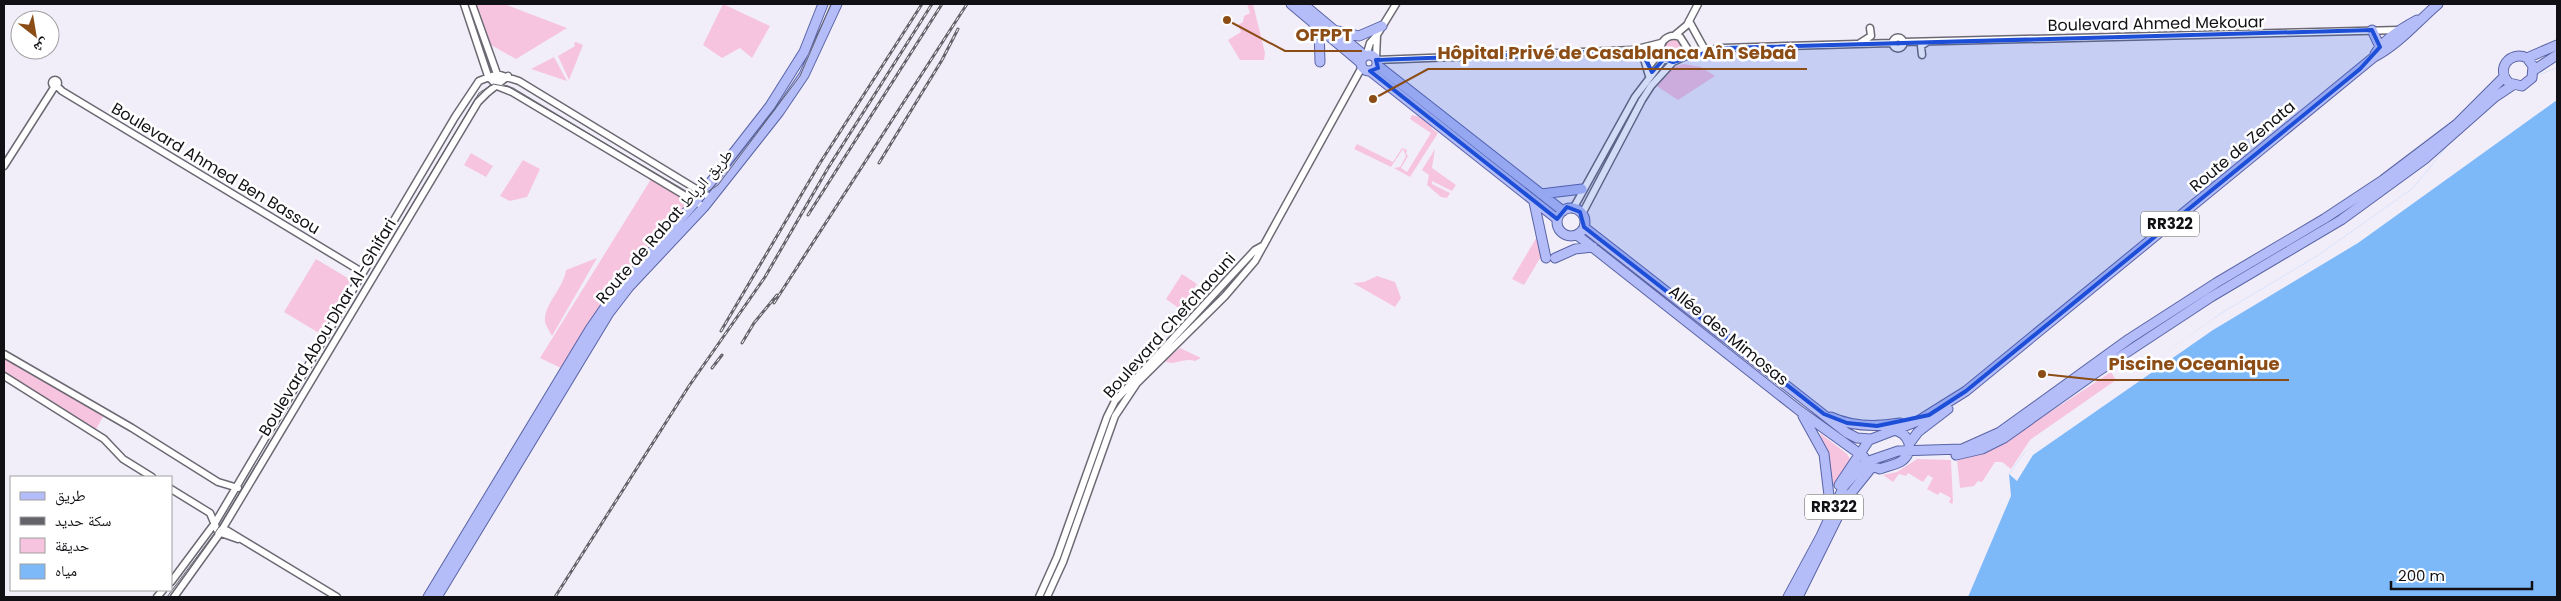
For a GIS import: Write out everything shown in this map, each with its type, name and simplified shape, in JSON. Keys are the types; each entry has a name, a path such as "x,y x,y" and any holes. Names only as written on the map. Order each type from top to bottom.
{"main road":[{"name":"Route de Rabat طريق الرباط","path":"437,597 529,436 610,300 696,201 770,106 795,69 823,4"},
{"name":"Route de Rabat طريق الرباط","path":"428,597 529,436 617,302 704,207 778,112 804,74 837,4"},
{"path":"1291,4 1319,29 1369,63 1541,194 1560,215"},
{"path":"1303,4 1369,63 1534,202 1560,215"},
{"name":"Route de Zenata","path":"2374,57 2380,47 2438,4"},
{"path":"1333,30 1359,36 1382,26"},
{"path":"1319,29 1320,62"},
{"path":"2372,30 2380,47"},
{"name":"Route de Zenata","path":"1909,449 1918,432 1966,391 2374,57 2385,51 2404,31"},
{"path":"2557,45 2527,58 2520,56 2509,59 2503,69 2504,77 2513,85 2522,86 2529,82 2534,70 2557,55"},
{"path":"2527,58 2534,70"},
{"path":"1909,449 1948,451 1962,449 2000,432 2129,339 2216,283 2317,224 2383,180 2457,124 2504,77"},
{"path":"1909,449 1968,454 1982,450 2004,438 2094,374 2211,297 2341,220 2426,158 2496,97 2513,85"},
{"path":"1541,194 1582,189"},
{"path":"1534,202 1551,258 1575,249 1593,247"},
{"path":"1573,209 1582,214 1584,227 1577,234 1571,236 1562,234 1557,227 1560,215 1573,209"},
{"name":"Allée des Mimosas","path":"1584,227 1850,436 1871,439"},
{"name":"Allée des Mimosas","path":"1577,234 1800,411 1866,459"},
{"name":"Route de Zenata","path":"1894,430 1929,415 1966,391"},
{"path":"1800,411 1824,454 1830,504"},
{"path":"1824,414 1847,422 1877,426 1929,415"},
{"path":"1894,430 1904,434 1909,449"},
{"name":"RR322","path":"1798,597 1866,459 1871,439 1894,430"},
{"name":"RR322","path":"1866,459 1880,469 1901,462 1909,449"},
{"name":"RR322","path":"1781,597 1830,504 1866,459"},
{"name":"RR322","path":"1788,597 1817,543 1844,486 1866,459"},
{"name":"RR322","path":"1791,597 1847,488 1866,459"}],"street":[{"path":"464,4 488,76 497,86 512,92 704,207"},
{"path":"472,4 497,74 497,86"},
{"name":"Boulevard Chefchaouni","path":"1047,597 1063,562 1106,439 1123,401 1151,369 1236,284 1255,261 1358,79 1369,63 1377,35 1396,4"},
{"path":"1684,57 1688,23 1698,4"},
{"path":"1369,63 1633,50 1661,43 1667,36 1675,35 1688,23"},
{"path":"1688,23 1705,50"},
{"path":"1582,214 1642,100 1651,86 1673,62 1705,50 1858,44 1871,36 1870,28"},
{"name":"Boulevard Ahmed Mekouar","path":"1858,44 1892,43 1897,38 1904,42 1928,42 2234,36 2372,30 2404,31"},
{"path":"1675,35 1685,42 1705,50"},
{"path":"1922,55 1921,46 1928,42"},
{"path":"1573,209 1582,189 1634,96 1662,56 1661,43"},
{"path":"1633,50 1662,56 1673,62"},
{"path":"1642,52 1649,76"},
{"path":"488,76 497,74 508,76 711,198"},
{"name":"Boulevard Abou Dhar Al-Ghifari","path":"172,581 215,523 362,272 469,95 479,81 488,76"},
{"name":"Boulevard Abou Dhar Al-Ghifari","path":"174,597 221,530 478,102 508,76"},
{"name":"Boulevard Ahmed Ben Bassou","path":"4,166 56,86 362,272"},
{"name":"Boulevard Chefchaouni","path":"1039,597 1057,557 1107,417 1115,401 1255,250 1264,245"},
{"path":"4,354 132,428 218,482 239,488 242,494"},
{"path":"4,376 104,439 123,459 150,476"},
{"path":"172,490 207,510 221,530 337,597"}],"highlighted area":[{"path":"2372,30 2380,47 2360,69 1966,391 1929,415 1877,426 1847,423 1824,414 1584,227 1580,212 1567,207 1557,219 1370,71 1378,68 1376,60 1633,50 1642,52 1652,72 1664,59 1673,62 1723,48"}],"green space":[{"path":"477,4 504,4 567,28 516,59 491,45"},
{"path":"723,4 770,26 752,58 740,48 722,58 703,45"},
{"path":"1247,4 1253,4 1265,53 1264,60 1240,60 1228,40 1241,32 1238,25 1243,22 1244,16 1250,13"},
{"path":"1673,39 1680,42 1683,49 1680,56 1673,59 1666,56 1663,49 1666,42"},
{"path":"574,43 583,45 569,80 558,56 575,46"},
{"path":"554,57 567,81 531,69"},
{"path":"1684,64 1701,67 1715,76 1678,100 1655,85 1669,68"},
{"path":"1412,115 1420,117 1432,125 1431,128 1438,133 1410,177 1394,168 1400,167 1406,156 1403,149 1391,167 1354,149 1357,144 1393,162 1402,148 1407,150 1408,156 1401,168 1407,172 1431,133 1410,119"},
{"path":"1435,149 1432,168 1456,185 1452,191 1432,181 1432,184 1450,193 1447,198 1441,197 1427,185 1429,175 1422,170"},
{"path":"471,153 493,166 486,177 464,165"},
{"path":"523,160 540,169 527,197 510,201 500,196"},
{"path":"653,176 694,201 607,298 561,368 540,358"},
{"path":"1538,235 1542,255 1524,285 1512,279"},
{"path":"597,258 552,336 545,322 545,316 550,303 562,283 566,270"},
{"path":"316,259 351,280 319,333 284,312"},
{"path":"1182,274 1197,284 1180,309 1166,299"},
{"path":"1377,276 1395,282 1401,298 1395,307 1353,283 1364,282"},
{"path":"1180,348 1201,358 1195,361 1186,360 1174,363 1164,360"},
{"path":"4,355 104,415 95,431 4,376"},
{"path":"2111,372 2116,380 2030,440 2011,469 2002,462 1995,462 1982,482 1978,481 1974,486 1960,488 1957,460 1994,449"},
{"path":"1820,433 1847,454 1850,459 1832,487 1829,463"},
{"path":"1917,459 1951,460 1952,504 1949,502 1951,498 1940,492 1938,495 1927,489 1933,478 1928,475 1923,482 1908,473 1906,476 1899,474 1893,482 1883,475 1897,472"}],"water":[{"path":"2557,68 2557,597 1968,597 2011,496 2009,474 2025,452 2223,312 2317,256 2413,188 2492,91"}],"pier":[{"path":"2557,68 2557,100 2358,243 2213,330 2033,455 2017,481 2009,474 2025,452 2047,435 2223,312 2317,256 2413,188 2492,91"}],"tram line":[{"path":"172,590 217,530 479,93 493,84 509,87 686,191 704,194 718,185 800,76 831,4"},
{"path":"167,597 171,591"}],"railway":[{"path":"721,331 820,163 922,4"},
{"path":"555,597 689,386 765,277 828,168 932,4"},
{"path":"808,215 942,4"},
{"path":"774,303 967,4"},
{"path":"879,163 942,60 958,29"},
{"path":"742,343 754,323 777,295"},
{"path":"712,368 722,355"}],"place":[{"name":"OFPPT","path":"1227,20"},
{"name":"Hôpital Privé de Casablanca Aîn Sebaâ","path":"1373,99"},
{"name":"Piscine Oceanique","path":"2042,374"}]}
